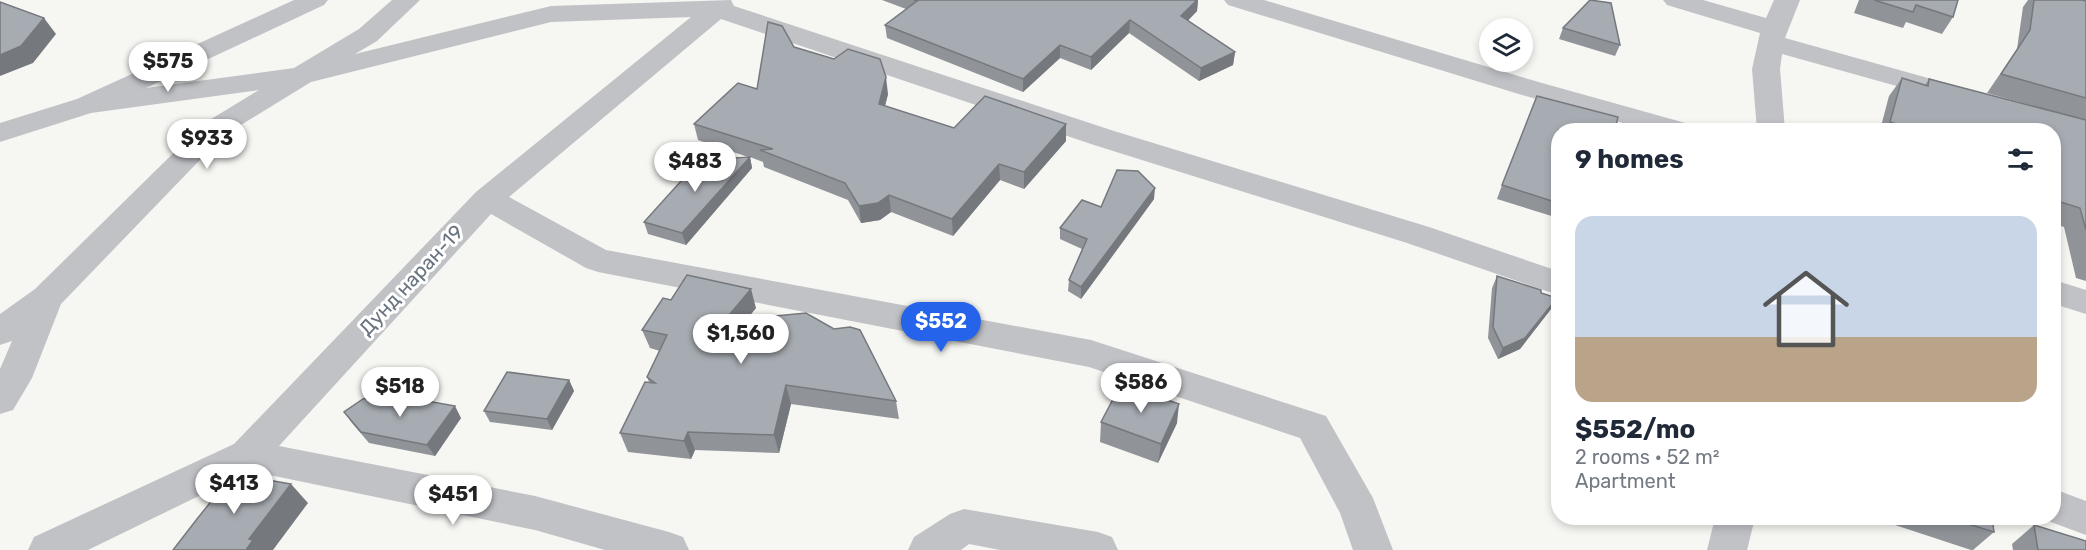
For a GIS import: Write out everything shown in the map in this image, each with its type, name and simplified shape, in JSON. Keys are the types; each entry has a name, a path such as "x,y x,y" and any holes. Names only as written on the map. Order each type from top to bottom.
{"street":[{"path":"0,133 87,105 315,0"},
{"path":"0,332 46,298 213,130 368,35 407,0"},
{"path":"1238,0 1521,86 1654,123"},
{"path":"1676,0 1773,36 1962,97"},
{"path":"1770,123 1766,69 1773,36 1787,0"},
{"path":"87,105 305,75 551,14 722,4 1104,138 1418,235 1551,281"},
{"name":"Дунд наран-19","path":"48,550 248,455 487,199 722,4"},
{"path":"487,199 598,260 1091,354 1313,427 1359,510 1373,550"},
{"path":"2061,294 2086,302"},
{"path":"0,400 14,378 46,298"},
{"path":"248,455 535,513 669,550"},
{"path":"2061,509 2086,518"},
{"path":"1727,550 1733,525"},
{"path":"928,550 964,526 1098,550"}],"building":[{"path":"914,0 1197,0 1181,16 1235,52 1201,68 1130,20 1091,57 1060,45 1023,79 885,25 917,1"},
{"path":"1590,0 1611,3 1620,45 1563,28"},
{"path":"1874,0 1958,0 1953,17 1916,5 1913,12"},
{"path":"2034,0 2086,1 2086,98 2001,74 2030,30"},
{"path":"0,2 44,18 21,46 0,55"},
{"path":"768,22 782,26 794,47 834,59 848,49 880,59 886,77 879,104 954,128 985,96 1066,124 1024,172 999,164 952,219 889,195 878,203 859,206 845,183 760,150 773,149 694,124 738,83 757,89"},
{"path":"1902,78 1928,86 1929,79 2086,120 2086,230 2080,208 2061,202 2061,123 1890,122"},
{"path":"1537,96 1618,117 1617,123 1551,123 1551,201 1502,185"},
{"path":"750,157 682,233 644,222 700,160"},
{"path":"1117,170 1138,171 1155,188 1081,287 1069,280 1087,239 1060,228 1082,200 1101,207"},
{"path":"687,275 751,289 724,321 806,313 834,329 850,327 860,330 896,401 786,385 774,435 688,432 684,441 620,433 645,382 655,383 647,377 667,335 642,330 663,298 671,300"},
{"path":"1497,276 1541,290 1541,293 1551,296 1551,306 1525,338 1503,348 1493,327"},
{"path":"507,372 569,380 547,419 484,411"},
{"path":"1121,384 1179,404 1161,444 1101,422"},
{"path":"379,396 400,403 405,397 455,406 427,445 361,432 344,412 363,399"},
{"path":"233,474 291,484 249,539 253,540 246,550 173,550 197,519"},
{"path":"1972,525 1993,525 1994,532"},
{"path":"2034,525 2086,541 2086,550 2038,550"}]}
